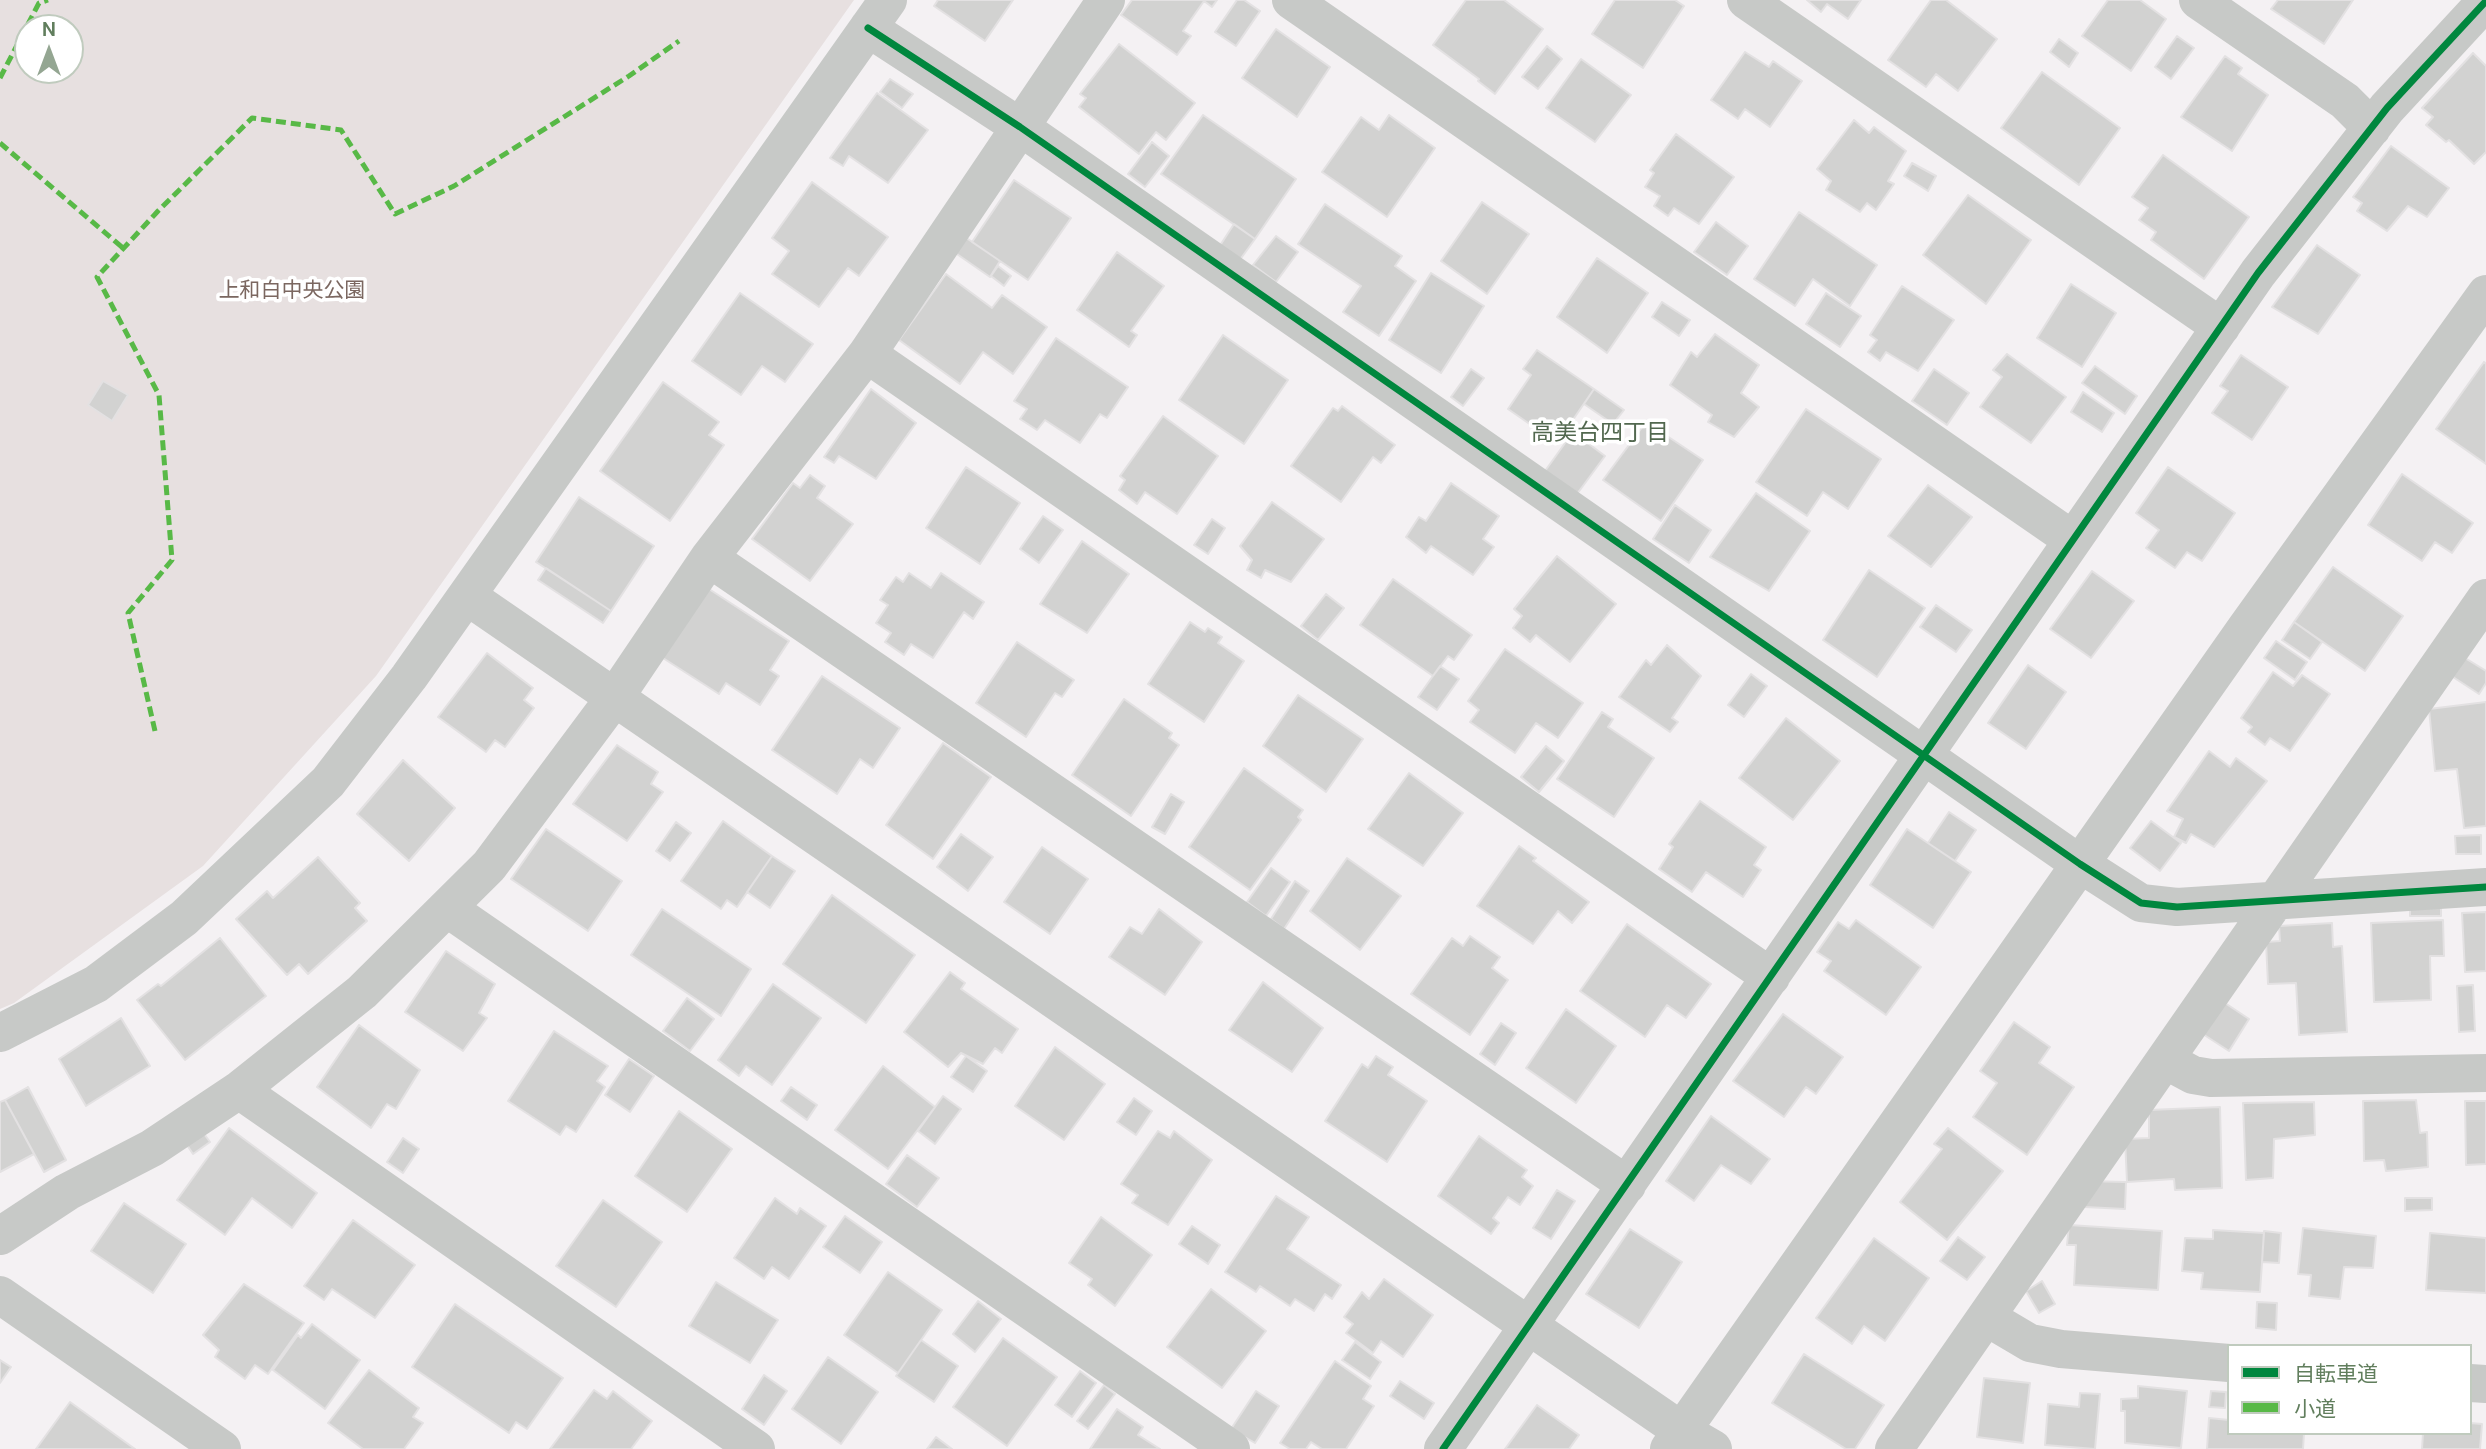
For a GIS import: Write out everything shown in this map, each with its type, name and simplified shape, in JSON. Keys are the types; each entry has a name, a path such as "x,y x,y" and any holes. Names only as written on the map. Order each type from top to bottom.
{"street":[{"path":"0,1236 67,1192 152,1148 239,1090 362,992 489,866 615,697 709,558 867,354 1106,0"},
{"path":"1291,0 2073,540"},
{"path":"1746,0 2221,327"},
{"path":"2198,0 2345,102 2372,128"},
{"path":"1443,1449 2258,273 2372,128 2486,1"},
{"path":"0,1033 96,984 184,918 328,782 409,677 878,14 1020,127 2080,864 2141,903 2177,907 2486,887"},
{"path":"467,596 1529,1326 1688,1443 2080,864 2486,295"},
{"path":"867,354 1771,977"},
{"path":"709,558 1627,1185"},
{"path":"1894,1449 2486,598"},
{"path":"447,908 1231,1449"},
{"path":"2165,1060 2193,1075 2211,1078 2486,1073"},
{"path":"239,1090 757,1449"},
{"path":"0,1295 222,1449"},
{"path":"1986,1317 2030,1343 2061,1349 2227,1363"}],"green space":[{"name":"上和白中央公園","path":"0,0 854,0 376,676 203,866 14,1003 0,1009"}],"building":[{"path":"938,0 1013,0 985,41 934,6"},
{"path":"1132,0 1217,0 1212,7 1204,1 1183,31 1191,36 1177,55 1121,15"},
{"path":"1237,0 1244,0 1260,11 1236,46 1215,32"},
{"path":"1466,0 1504,0 1543,29 1495,94 1433,45"},
{"path":"1615,0 1675,0 1684,6 1643,68 1592,34"},
{"path":"1807,0 1861,0 1848,19 1827,4 1821,12"},
{"path":"1931,0 1946,0 1997,39 1958,91 1936,74 1926,87 1888,60"},
{"path":"2108,0 2140,0 2166,19 2131,71 2082,36"},
{"path":"2278,0 2353,0 2324,44 2271,9"},
{"path":"1276,29 1330,67 1297,117 1242,78"},
{"path":"2177,36 2194,48 2171,79 2155,67"},
{"path":"2059,39 2078,53 2069,67 2050,52"},
{"path":"1119,44 1195,103 1166,140 1156,132 1139,154 1079,107 1086,98 1080,94"},
{"path":"1547,46 1562,59 1538,89 1522,77"},
{"path":"1745,52 1769,67 1773,61 1802,81 1770,127 1745,109 1738,119 1711,100"},
{"path":"2473,53 2486,66 2486,152 2474,164 2449,140 2446,142 2426,125 2433,117 2422,108"},
{"path":"2225,56 2242,68 2238,74 2268,95 2232,151 2181,117"},
{"path":"1581,59 1631,95 1595,142 1546,108"},
{"path":"2042,72 2120,128 2079,185 2001,128"},
{"path":"890,79 913,94 902,108 880,92"},
{"path":"877,93 928,130 888,183 849,156 843,166 830,158"},
{"path":"1203,115 1296,179 1255,239 1161,174"},
{"path":"1389,115 1435,148 1387,217 1322,172 1361,117 1379,130"},
{"path":"1854,120 1869,133 1874,127 1906,151 1888,181 1894,184 1876,210 1867,203 1860,212 1826,190 1831,181 1817,169"},
{"path":"1676,134 1734,177 1699,224 1674,208 1668,216 1654,206 1660,196 1645,187 1654,173 1650,170"},
{"path":"1152,142 1169,156 1145,187 1128,174"},
{"path":"2391,146 2449,188 2427,217 2408,206 2387,231 2357,211 2362,203 2353,197"},
{"path":"2163,155 2249,217 2204,279 2151,240 2156,232 2139,220 2148,208 2132,197"},
{"path":"1912,163 1936,176 1928,191 1904,176"},
{"path":"1014,180 1071,218 1028,280 972,242"},
{"path":"812,182 888,237 859,276 848,268 819,307 772,274 789,251 772,238"},
{"path":"1968,195 2031,240 1986,304 1923,255"},
{"path":"1482,202 1529,234 1487,294 1441,261"},
{"path":"1325,204 1402,256 1395,266 1416,281 1379,336 1343,312 1361,286 1298,244"},
{"path":"1799,212 1877,265 1850,306 1813,279 1795,306 1754,279"},
{"path":"1716,222 1748,246 1727,275 1694,252"},
{"path":"1234,224 1255,239 1239,261 1219,247"},
{"path":"1276,236 1298,252 1276,282 1253,265"},
{"path":"965,237 1000,261 990,277 954,252"},
{"path":"2317,245 2360,275 2318,334 2272,307"},
{"path":"1117,252 1164,286 1131,331 1137,335 1129,347 1077,310"},
{"path":"1597,258 1648,293 1607,353 1557,317"},
{"path":"998,266 1011,276 1004,286 991,276"},
{"path":"1431,273 1484,306 1441,373 1389,340"},
{"path":"946,274 992,308 1002,295 1047,327 1013,374 983,352 960,384 899,340"},
{"path":"2071,284 2116,313 2082,367 2037,338"},
{"path":"1902,286 1954,320 1918,371 1886,352 1880,361 1868,352 1877,340 1870,335"},
{"path":"740,293 813,344 785,382 762,366 741,395 692,361"},
{"path":"1826,293 1861,316 1840,347 1806,324"},
{"path":"1662,302 1690,320 1679,336 1652,317"},
{"path":"1715,334 1759,365 1741,393 1759,407 1734,437 1708,422 1712,415 1670,385 1691,352 1697,357"},
{"path":"1223,335 1288,380 1244,444 1179,400"},
{"path":"1056,338 1128,387 1107,418 1100,414 1080,443 1045,420 1037,430 1020,419 1027,409 1014,401"},
{"path":"1537,350 1594,389 1557,443 1508,409 1531,375 1523,369"},
{"path":"2007,354 2066,397 2031,443 1980,407 2002,377 1993,370"},
{"path":"2241,355 2288,387 2252,440 2212,413 2228,391 2220,386"},
{"path":"2484,362 2486,364 2486,464 2436,429"},
{"path":"2095,366 2137,396 2125,414 2082,383"},
{"path":"1471,369 1484,378 1463,406 1451,397"},
{"path":"1934,369 1969,393 1947,425 1912,401"},
{"path":"103,381 128,395 112,421 88,405"},
{"path":"663,382 719,422 709,435 724,445 670,521 600,471"},
{"path":"871,389 916,423 876,479 839,456 834,463 824,457"},
{"path":"1594,389 1624,410 1613,424 1584,404"},
{"path":"2083,392 2114,413 2102,432 2071,412"},
{"path":"1342,406 1395,445 1381,463 1373,457 1341,502 1291,466 1333,408 1338,411"},
{"path":"1806,409 1881,459 1848,509 1823,492 1807,516 1756,482"},
{"path":"1163,416 1218,456 1177,514 1145,492 1137,504 1119,490 1125,480 1120,476"},
{"path":"1646,422 1703,460 1661,521 1603,480"},
{"path":"1573,432 1605,456 1577,494 1545,471"},
{"path":"966,467 1020,503 980,564 926,528"},
{"path":"2168,467 2235,513 2202,561 2187,552 2175,568 2146,548 2159,530 2136,513"},
{"path":"2402,474 2473,523 2452,553 2435,542 2422,561 2368,525"},
{"path":"810,475 825,486 817,498 853,524 810,581 752,539 793,483 800,488"},
{"path":"1451,483 1499,516 1483,539 1494,547 1473,575 1431,546 1426,553 1406,537 1419,517 1426,521"},
{"path":"1928,485 1972,517 1931,567 1888,536"},
{"path":"1756,493 1810,531 1769,591 1710,557"},
{"path":"579,497 654,546 611,611 536,562"},
{"path":"1272,502 1324,539 1291,582 1265,570 1261,578 1247,570 1252,560 1240,546"},
{"path":"1675,505 1711,530 1689,563 1653,539"},
{"path":"1043,516 1063,530 1039,563 1020,549"},
{"path":"1212,519 1225,528 1208,554 1194,545"},
{"path":"1082,541 1129,574 1087,633 1040,604"},
{"path":"1557,556 1616,604 1570,662 1536,635 1530,642 1513,628 1522,616 1514,609"},
{"path":"2333,567 2403,616 2365,671 2294,622"},
{"path":"546,568 611,611 603,623 538,580"},
{"path":"1869,570 1925,608 1877,677 1823,640"},
{"path":"2092,571 2134,601 2091,658 2050,629"},
{"path":"909,573 931,588 941,573 984,602 973,619 964,612 933,658 911,644 904,655 885,642 891,633 876,623 888,605 880,600 896,577 903,582"},
{"path":"1393,579 1472,635 1454,660 1448,656 1433,676 1360,625"},
{"path":"709,589 789,641 770,670 779,676 760,705 726,683 719,694 652,651"},
{"path":"1326,594 1344,608 1318,640 1301,626"},
{"path":"1936,605 1972,630 1956,652 1920,627"},
{"path":"1190,622 1205,632 1208,628 1222,637 1218,643 1244,661 1204,722 1148,684"},
{"path":"2294,622 2322,642 2310,659 2282,640"},
{"path":"2276,641 2307,662 2295,680 2264,658"},
{"path":"1017,642 1074,680 1062,697 1055,693 1026,737 976,703"},
{"path":"1667,645 1701,676 1672,718 1678,722 1670,732 1619,697 1646,660 1651,665"},
{"path":"1505,649 1583,703 1558,738 1536,723 1515,753 1470,722 1479,710 1468,701"},
{"path":"487,653 533,688 524,700 534,708 505,747 495,740 486,752 438,717"},
{"path":"2465,658 2486,671 2486,683 2479,694 2453,677"},
{"path":"2028,665 2066,692 2026,749 1988,723"},
{"path":"1440,666 1459,679 1437,710 1418,697"},
{"path":"2273,672 2293,686 2302,675 2330,694 2290,751 2270,738 2265,745 2248,732 2252,727 2241,718"},
{"path":"1751,674 1767,686 1744,717 1728,705"},
{"path":"822,676 900,728 873,768 860,759 837,794 772,750"},
{"path":"1298,695 1363,739 1326,792 1263,746"},
{"path":"1124,699 1172,733 1169,738 1179,745 1131,816 1072,775"},
{"path":"2486,702 2486,826 2464,828 2457,769 2435,771 2429,709"},
{"path":"1602,712 1613,719 1608,727 1654,758 1614,817 1557,779"},
{"path":"1786,718 1840,761 1793,820 1739,778"},
{"path":"943,743 991,777 933,859 886,825"},
{"path":"617,745 658,772 651,784 663,792 627,841 573,804"},
{"path":"1546,746 1564,761 1539,792 1521,777"},
{"path":"2209,751 2230,767 2236,758 2267,781 2214,847 2191,834 2186,843 2174,837 2183,819 2167,811"},
{"path":"403,760 455,808 409,861 357,814"},
{"path":"1244,768 1303,810 1298,817 1301,820 1250,890 1189,847"},
{"path":"1409,773 1463,813 1423,866 1368,829"},
{"path":"1171,794 1184,802 1165,834 1152,827"},
{"path":"1700,801 1766,847 1754,865 1761,870 1743,897 1706,872 1692,892 1659,869 1673,847 1669,844"},
{"path":"1949,812 1976,830 1955,861 1928,843"},
{"path":"723,821 772,856 737,907 727,900 721,909 681,881"},
{"path":"2151,821 2181,843 2160,871 2130,848"},
{"path":"676,822 691,833 670,861 656,851"},
{"path":"546,829 622,881 588,931 511,879"},
{"path":"1907,829 1971,872 1933,928 1870,885"},
{"path":"961,834 993,857 968,891 937,867"},
{"path":"2481,835 2481,854 2456,854 2455,836"},
{"path":"1519,846 1536,858 1533,861 1589,902 1572,923 1558,911 1533,944 1477,906"},
{"path":"1042,847 1088,879 1050,934 1004,902"},
{"path":"772,856 795,871 770,908 747,892"},
{"path":"318,857 360,903 355,908 367,921 308,974 299,964 287,975 236,919 267,891 273,898"},
{"path":"1347,858 1401,896 1360,950 1310,911"},
{"path":"1271,868 1290,882 1266,916 1247,902"},
{"path":"1295,881 1309,891 1284,929 1271,919"},
{"path":"832,895 915,955 866,1023 783,964"},
{"path":"2410,903 2441,903 2441,916 2410,916"},
{"path":"662,909 751,969 721,1016 631,955"},
{"path":"1159,909 1202,942 1165,995 1109,957 1130,927 1142,934"},
{"path":"2486,912 2486,971 2465,972 2462,913"},
{"path":"1856,920 1921,967 1886,1015 1824,971 1831,961 1817,952 1838,922 1849,929"},
{"path":"2443,920 2444,956 2430,956 2431,1000 2374,1002 2371,923"},
{"path":"2332,923 2333,947 2342,946 2347,1032 2299,1035 2296,983 2268,984 2266,942 2280,941 2279,926"},
{"path":"1627,924 1711,984 1686,1018 1667,1005 1645,1037 1580,991"},
{"path":"1470,936 1500,957 1492,968 1508,980 1470,1035 1411,994 1452,938 1463,946"},
{"path":"220,938 266,996 185,1060 137,1000 158,984 161,986"},
{"path":"446,951 495,984 479,1013 487,1018 463,1051 405,1012"},
{"path":"950,972 965,983 961,989 1018,1029 1002,1053 995,1048 983,1064 961,1053 948,1067 904,1032"},
{"path":"1263,982 1323,1028 1292,1072 1229,1030"},
{"path":"773,984 821,1018 772,1085 746,1066 739,1076 718,1060"},
{"path":"2473,985 2475,1031 2459,1032 2457,986"},
{"path":"2216,997 2249,1019 2229,1051 2195,1029"},
{"path":"687,998 714,1019 690,1051 663,1031"},
{"path":"1566,1009 1616,1046 1576,1103 1526,1068"},
{"path":"1783,1014 1843,1057 1816,1094 1806,1087 1784,1117 1733,1081"},
{"path":"121,1018 150,1066 86,1106 59,1059"},
{"path":"2014,1022 2050,1047 2039,1063 2074,1087 2027,1155 1973,1117 1997,1083 1980,1071"},
{"path":"1501,1023 1516,1033 1495,1065 1480,1054"},
{"path":"359,1025 420,1070 396,1109 387,1104 371,1128 317,1087"},
{"path":"554,1031 608,1066 597,1081 605,1087 576,1132 566,1126 560,1135 508,1101"},
{"path":"1055,1047 1105,1084 1064,1140 1015,1106"},
{"path":"966,1056 987,1071 973,1092 951,1077"},
{"path":"1376,1056 1393,1067 1388,1075 1427,1101 1387,1162 1325,1121 1362,1064 1368,1068"},
{"path":"629,1059 654,1076 630,1112 605,1095"},
{"path":"883,1066 935,1107 888,1169 835,1130"},
{"path":"28,1087 66,1160 44,1172 5,1100"},
{"path":"791,1087 817,1105 807,1120 781,1101"},
{"path":"943,1096 961,1109 935,1144 918,1131"},
{"path":"1134,1098 1152,1111 1136,1135 1117,1122"},
{"path":"5,1100 34,1154 0,1172 0,1102"},
{"path":"2416,1100 2420,1133 2427,1132 2428,1167 2386,1171 2384,1160 2364,1161 2363,1101"},
{"path":"2465,1101 2486,1101 2486,1164 2466,1165"},
{"path":"2314,1102 2315,1135 2274,1139 2273,1178 2246,1180 2243,1103"},
{"path":"2220,1107 2222,1188 2175,1190 2174,1179 2127,1182 2125,1139 2149,1138 2149,1110"},
{"path":"679,1111 732,1149 687,1212 635,1176"},
{"path":"1711,1116 1770,1159 1751,1184 1721,1165 1694,1201 1666,1181"},
{"path":"229,1128 317,1193 292,1228 252,1198 225,1235 177,1200"},
{"path":"1948,1128 2003,1171 1947,1240 1900,1202 1942,1149 1934,1144"},
{"path":"202,1131 210,1142 193,1154 185,1142"},
{"path":"1158,1131 1170,1138 1174,1131 1212,1160 1168,1225 1132,1203 1138,1195 1121,1184"},
{"path":"1479,1136 1527,1170 1522,1177 1533,1186 1520,1205 1508,1197 1493,1218 1499,1223 1491,1234 1438,1196"},
{"path":"403,1138 419,1149 403,1173 387,1162"},
{"path":"907,1155 939,1178 917,1207 886,1184"},
{"path":"2085,1181 2126,1182 2125,1209 2085,1207"},
{"path":"1557,1190 1575,1201 1551,1239 1533,1228"},
{"path":"1276,1196 1309,1217 1287,1249 1341,1285 1332,1299 1325,1294 1314,1311 1295,1299 1290,1306 1260,1286 1256,1292 1225,1272"},
{"path":"775,1198 797,1214 800,1208 826,1226 789,1279 772,1267 764,1279 734,1258"},
{"path":"2405,1198 2432,1198 2432,1210 2405,1211"},
{"path":"603,1200 662,1242 616,1307 556,1266"},
{"path":"124,1203 186,1244 153,1293 91,1251"},
{"path":"845,1216 882,1242 860,1273 823,1247"},
{"path":"1101,1217 1152,1255 1115,1306 1088,1285 1092,1279 1069,1263"},
{"path":"353,1220 415,1265 375,1318 332,1289 324,1300 304,1286"},
{"path":"2069,1225 2162,1231 2158,1290 2074,1285 2076,1245 2067,1245"},
{"path":"1192,1226 1220,1245 1208,1264 1179,1244"},
{"path":"2303,1228 2376,1236 2373,1268 2344,1267 2340,1299 2309,1296 2311,1275 2298,1274"},
{"path":"1630,1229 1682,1262 1639,1328 1586,1294"},
{"path":"2213,1230 2264,1233 2260,1292 2201,1289 2203,1273 2182,1271 2185,1238 2213,1239"},
{"path":"2264,1231 2281,1233 2279,1263 2262,1262"},
{"path":"2430,1233 2486,1238 2486,1293 2426,1290"},
{"path":"1958,1237 1985,1257 1967,1280 1940,1261"},
{"path":"1874,1238 1929,1278 1885,1341 1864,1326 1852,1344 1816,1318"},
{"path":"888,1272 942,1310 898,1373 844,1335"},
{"path":"1384,1279 1433,1315 1403,1357 1381,1341 1373,1353 1346,1333 1353,1324 1344,1317 1362,1292 1369,1299"},
{"path":"2042,1281 2055,1304 2039,1313 2026,1291"},
{"path":"716,1282 778,1320 750,1363 689,1326"},
{"path":"244,1284 304,1323 268,1374 255,1365 245,1379 215,1357 219,1350 203,1335"},
{"path":"1211,1289 1266,1331 1222,1388 1167,1347"},
{"path":"978,1301 1001,1319 975,1352 953,1334"},
{"path":"2257,1302 2277,1303 2276,1330 2256,1328"},
{"path":"455,1304 563,1378 527,1429 516,1422 509,1433 412,1367"},
{"path":"312,1324 360,1360 325,1409 273,1370 298,1335 301,1338"},
{"path":"1003,1338 1057,1377 1007,1446 953,1407"},
{"path":"921,1340 958,1366 934,1402 896,1376"},
{"path":"1355,1342 1381,1362 1370,1379 1342,1360"},
{"path":"1804,1354 1884,1405 1855,1449 1846,1449 1772,1403"},
{"path":"828,1357 878,1392 841,1444 792,1409"},
{"path":"0,1360 11,1367 0,1383"},
{"path":"1335,1361 1371,1386 1363,1399 1374,1406 1346,1449 1322,1449 1311,1442 1306,1449 1290,1449 1280,1443"},
{"path":"369,1370 419,1408 413,1417 423,1423 404,1449 363,1449 328,1423"},
{"path":"1080,1371 1096,1383 1072,1417 1055,1405"},
{"path":"764,1375 787,1391 764,1425 742,1409"},
{"path":"1984,1378 2030,1383 2023,1443 1977,1437"},
{"path":"1400,1381 1434,1403 1424,1419 1390,1396"},
{"path":"1104,1385 1115,1394 1088,1429 1077,1421"},
{"path":"2138,1386 2187,1391 2181,1448 2125,1443 2125,1411 2121,1411 2121,1399 2138,1398"},
{"path":"594,1390 607,1399 613,1391 652,1421 631,1449 550,1449"},
{"path":"1256,1391 1279,1406 1255,1443 1231,1429"},
{"path":"2211,1391 2226,1392 2225,1408 2209,1407"},
{"path":"2080,1393 2100,1394 2095,1449 2045,1445 2048,1404 2079,1407"},
{"path":"70,1402 135,1449 36,1449"},
{"path":"1537,1405 1579,1435 1569,1449 1505,1449"},
{"path":"1117,1409 1143,1427 1138,1435 1160,1449 1090,1449"},
{"path":"2209,1418 2227,1420 2227,1435 2304,1435 2303,1449 2207,1449"},
{"path":"2472,1423 2482,1424 2480,1449 2422,1449 2423,1435 2472,1435"},
{"path":"936,1437 952,1449 927,1449"}],"marked path":[{"path":"0,78 39,3 48,0"},
{"path":"155,731 128,613 172,560 159,395 97,277 158,211 252,118 341,130 395,214 454,186 629,76 679,41"},
{"path":"0,143 123,248"}],"cycle path":[{"path":"1443,1449 2258,273 2387,108 2486,1"},
{"path":"868,28 1020,127 2080,864 2141,903 2177,907 2486,887"}],"district":[{"name":"高美台四丁目","path":"1600,434"}]}
